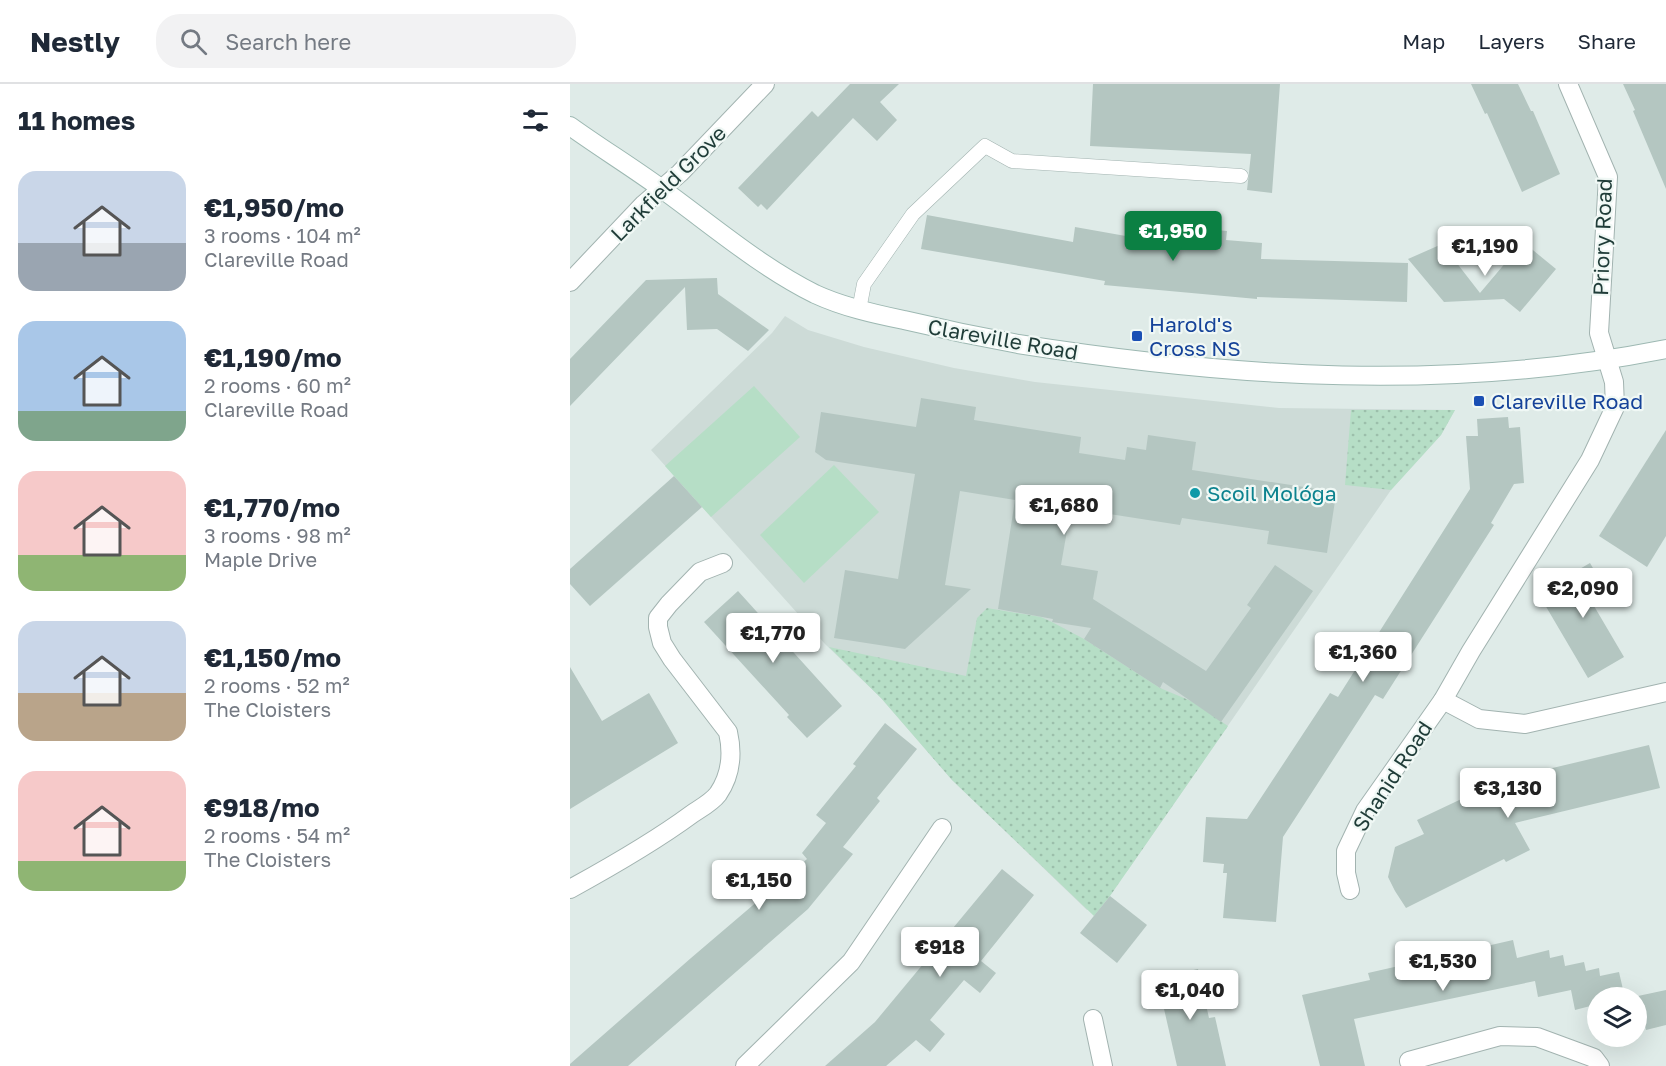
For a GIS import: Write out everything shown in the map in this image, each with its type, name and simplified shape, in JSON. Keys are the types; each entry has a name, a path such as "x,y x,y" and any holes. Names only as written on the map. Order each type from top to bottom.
{"street":[{"name":"Larkfield Grove","path":"570,282 765,84"},
{"name":"Priory Road","path":"1568,84 1608,177 1599,333 1607,361"},
{"name":"Clareville Road","path":"570,126 662,189 748,253 816,294 859,310 987,339 1106,358 1276,374 1460,375 1607,361 1666,349"},
{"name":"Shanid Road","path":"1350,890 1346,873 1346,851 1365,811 1443,700 1590,460 1615,406 1614,382 1607,361"},
{"path":"570,889 679,823 717,796 725,782 732,747 728,732 672,659 662,643 658,627 658,618 700,572 723,563"},
{"name":"Shanid Road","path":"1443,700 1479,719 1525,724 1666,692"},
{"path":"745,1066 851,962 942,828"},
{"path":"1093,1019 1104,1066"},
{"path":"1409,1061 1500,1036 1537,1037 1594,1058 1600,1066"}],"lane":[{"path":"859,310 864,284 913,214 985,146 1012,161 1241,176"}],"shaded area":[{"path":"785,316 808,330 864,347 954,368 1035,382 1279,408 1455,410 1441,435 1391,490 1128,870 1087,910 952,780 881,698 825,644 651,450 772,333"}],"green space":[{"path":"754,386 800,437 711,517 665,466"},
{"path":"1351,410 1455,410 1441,435 1391,490 1345,485"},
{"path":"834,465 879,512 804,583 760,535"},
{"path":"987,608 1041,617 1052,622 1084,639 1160,688 1191,701 1228,726 1094,916 952,780 881,698 829,647 966,676 977,618"}],"building":[{"path":"850,84 899,84 880,102 897,120 877,141 853,118 767,210 761,204 758,207 738,188 812,111 818,117"},
{"path":"1093,84 1280,84 1272,193 1247,190 1251,154 1090,146"},
{"path":"1471,84 1518,84 1533,111 1560,174 1522,192 1487,113 1485,114"},
{"path":"1623,84 1666,84 1666,189 1633,111 1635,110"},
{"path":"927,215 1073,242 1075,227 1137,238 1138,226 1162,229 1162,225 1227,231 1226,240 1262,243 1261,259 1408,263 1407,302 1257,297 1257,299 1104,285 1105,281 921,249"},
{"path":"1523,242 1556,269 1520,312 1504,299 1444,302 1408,259 1442,244 1480,293"},
{"path":"717,278 718,294 769,330 748,351 717,329 687,330 685,287 570,406 570,359 646,280"},
{"path":"921,398 976,407 974,420 1081,437 1079,453 1125,460 1127,447 1146,450 1148,435 1196,442 1192,470 1317,489 1315,498 1335,501 1327,553 1267,544 1269,531 1182,518 1180,525 1071,508 1061,565 1098,571 1093,599 1206,671 1251,608 1247,605 1275,565 1313,591 1221,722 1163,682 1160,688 1084,639 1091,628 1052,622 1053,619 998,609 1015,500 960,491 945,585 971,589 905,649 834,638 845,570 898,579 915,474 826,460 815,452 821,412 916,427"},
{"path":"1508,417 1509,428 1520,427 1524,483 1514,484 1491,523 1494,525 1383,699 1375,695 1283,837 1276,922 1223,918 1227,873 1223,873 1224,864 1203,862 1206,817 1247,819 1330,693 1338,697 1470,489 1466,436 1478,436 1477,419"},
{"path":"1666,430 1666,536 1647,567 1599,536"},
{"path":"674,476 702,507 590,606 570,584 570,569"},
{"path":"1590,563 1610,597 1594,606 1624,657 1588,678 1538,593"},
{"path":"738,591 842,706 807,738 787,717 789,715 704,622"},
{"path":"570,667 602,721 649,693 678,743 570,809"},
{"path":"885,723 917,749 877,798 880,801 843,847 853,854 808,909 628,1066 570,1066 807,859 802,853 826,823 816,815 856,766 853,764"},
{"path":"1649,745 1660,788 1515,823 1530,850 1506,862 1504,859 1406,908 1395,891 1388,877 1395,847 1424,834 1417,820 1472,794 1469,788"},
{"path":"1002,869 1034,895 981,961 996,973 980,993 964,980 930,1020 945,1034 930,1052 916,1040 886,1066 825,1066 875,1022"},
{"path":"1110,896 1147,925 1117,963 1080,933"},
{"path":"1513,940 1517,958 1549,950 1550,958 1563,955 1565,966 1584,962 1586,971 1599,968 1600,976 1619,972 1622,987 1587,987 1587,1007 1575,1010 1571,990 1538,997 1535,981 1354,1019 1365,1066 1320,1066 1302,995 1370,980 1368,973"},
{"path":"1198,969 1209,1018 1215,1017 1226,1066 1177,1066 1157,978"},
{"path":"1666,990 1666,1025 1647,1030 1647,994"}],"place":[{"name":"Harold's Cross NS","path":"1137,336"},
{"name":"Clareville Road","path":"1479,401"},
{"name":"Scoil Mológa","path":"1195,493"}]}
